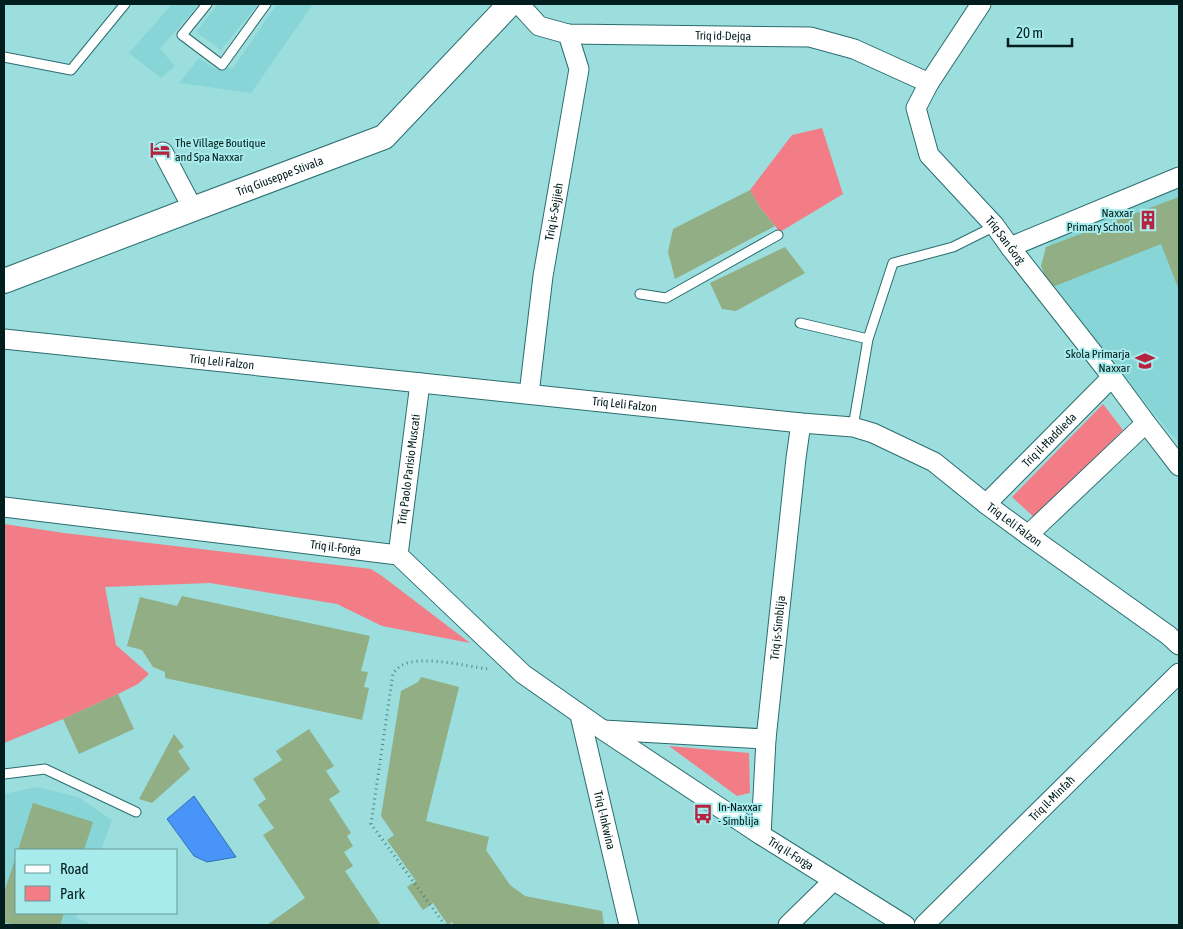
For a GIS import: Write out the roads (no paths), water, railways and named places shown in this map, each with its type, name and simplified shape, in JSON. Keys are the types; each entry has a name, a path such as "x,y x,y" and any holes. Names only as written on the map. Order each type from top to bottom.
{"street":[{"name":"Triq Giuseppe Stivala","path":"4,281 384,137 510,4"},
{"name":"Triq id-Dejqa","path":"519,4 539,26 568,34 810,37 854,49 929,83"},
{"name":"Triq San Ġorġ","path":"981,4 929,83 916,108 929,155 995,226 1179,466"},
{"name":"Triq is-Sejjieh","path":"529,394 544,276 579,69 568,34"},
{"path":"163,152 193,208"},
{"path":"1010,247 1179,177"},
{"name":"Triq Leli Falzon","path":"4,339 853,427 873,433 934,462 1028,536 1168,635 1179,645"},
{"name":"Triq il-Ħaddieda","path":"986,504 1112,377"},
{"name":"Triq Paolo Parisio Muscati","path":"398,555 420,383"},
{"name":"Triq is-Simblija","path":"761,835 766,740 801,423"},
{"path":"1028,536 1146,424"},
{"name":"Triq il-Forġa","path":"4,507 398,555 523,674 580,715 761,835 905,925"},
{"name":"Triq il-Minfaħ","path":"924,925 1179,673"},
{"name":"Triq l-Inkwina","path":"580,715 629,925"},
{"name":"Triq il-Forġa","path":"603,730 766,740"},
{"path":"788,925 834,881"}],"lane":[{"path":"4,57 71,70 125,4"},
{"path":"207,4 182,35 222,65 266,4"},
{"path":"853,427 868,339 893,263 953,247 995,226"},
{"path":"640,294 666,298 778,236"},
{"path":"800,323 868,339"},
{"path":"4,774 45,769 136,812"}],"water":[{"path":"194,796 236,857 207,862 194,856 167,819"}],"place":[{"name":"The Village Boutique and Spa Naxxar","path":"160,150"},
{"name":"Naxxar Primary School","path":"1148,220"},
{"name":"Skola Primarja Naxxar","path":"1145,361"},
{"name":"In-Naxxar - Simblija","path":"703,814"}]}
